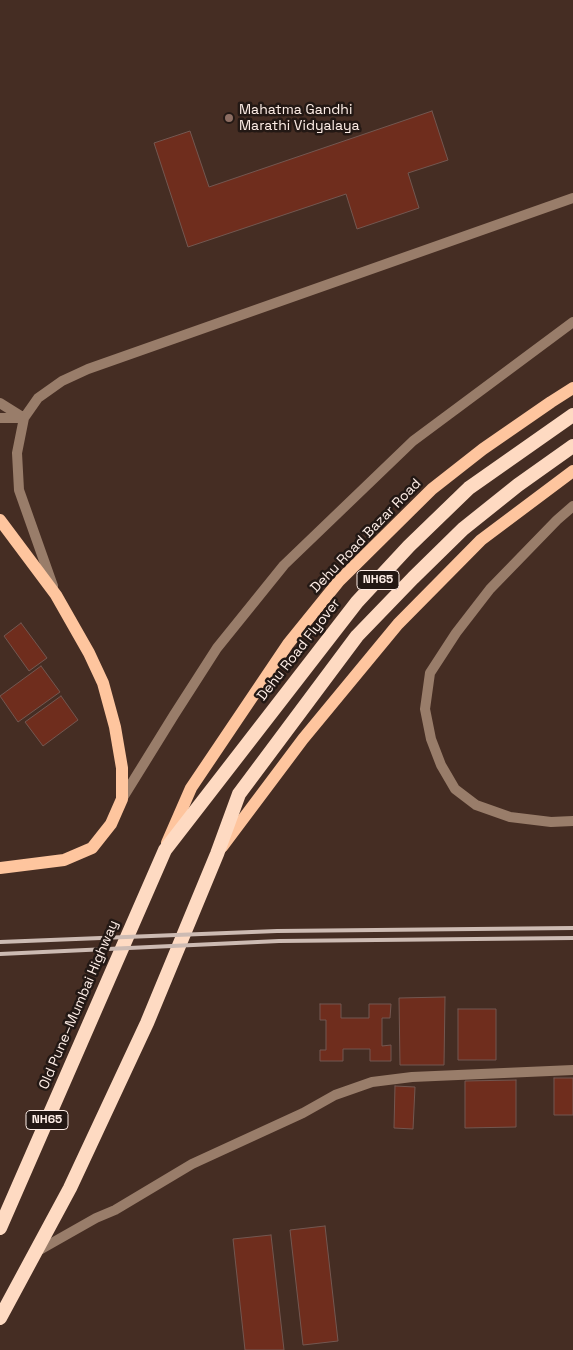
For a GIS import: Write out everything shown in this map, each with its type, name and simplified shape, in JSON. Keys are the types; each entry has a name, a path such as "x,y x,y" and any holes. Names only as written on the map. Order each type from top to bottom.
{"highway":[{"name":"Dehu Road Flyover","path":"164,850 357,602 409,546 469,488 573,415"},
{"name":"NH65","path":"218,854 239,794 357,636 463,529 518,485 573,446"},
{"name":"Old Pune–Mumbai Highway","path":"0,1228 164,850"},
{"path":"0,1318 70,1188 147,1023 218,854"}],"main road":[{"name":"Dehu Road Bazar Road","path":"164,850 191,788 288,644 339,581 432,489 483,449 573,388"},
{"path":"218,854 303,739 398,624 481,540 573,471"},
{"path":"0,520 56,594 89,653 103,683 115,727 122,768 122,799 111,824 92,848 64,860 0,868"}],"street":[{"path":"56,594 19,490 17,454 24,418 38,398 62,381 88,369 573,198"},
{"path":"122,799 217,648 284,565 413,441 573,322"},
{"path":"0,403 24,418"},
{"path":"0,418 24,418"},
{"path":"573,506 490,589 456,633 430,673 426,709 431,739 441,765 456,789 476,804 510,817 552,822 573,821"},
{"path":"34,1253 96,1218 115,1210 192,1164 303,1113 335,1095 372,1082 412,1077 573,1070"}],"building":[{"path":"432,111 448,160 408,173 419,208 357,229 346,194 188,247 154,143 190,131 209,187"},
{"path":"21,623 47,658 29,671 4,636"},
{"path":"41,666 60,692 18,722 0,696"},
{"path":"61,696 78,720 43,746 25,722"},
{"path":"445,997 444,1065 400,1065 399,998"},
{"path":"320,1004 341,1004 341,1018 369,1018 369,1004 391,1004 390,1018 382,1018 382,1046 391,1045 391,1061 370,1061 370,1049 343,1049 343,1061 320,1061 320,1050 326,1050 326,1020 320,1020"},
{"path":"458,1009 496,1009 496,1060 458,1060"},
{"path":"554,1078 573,1078 573,1115 554,1115"},
{"path":"516,1080 516,1127 465,1128 465,1081"},
{"path":"395,1086 415,1087 413,1129 394,1128"},
{"path":"325,1226 338,1341 303,1345 290,1230"},
{"path":"271,1235 284,1350 245,1350 233,1239"}],"railway":[{"path":"0,942 277,931 573,928"},
{"path":"0,954 279,941 573,938"}],"place":[{"name":"Mahatma Gandhi Marathi Vidyalaya","path":"229,118"}]}
